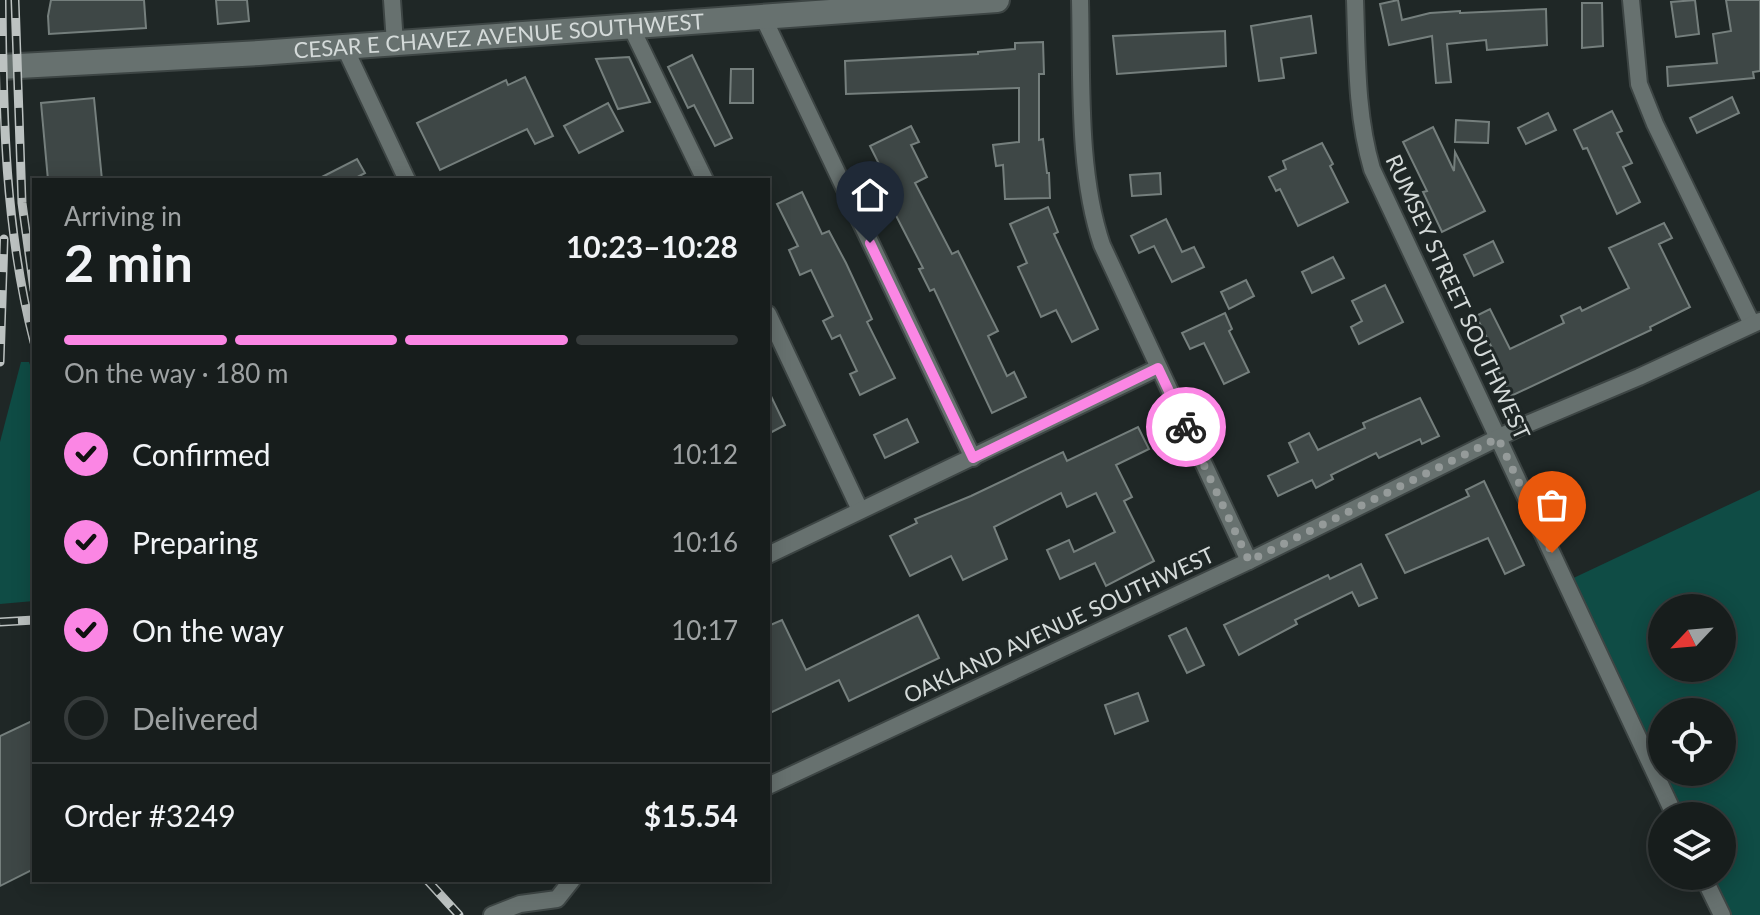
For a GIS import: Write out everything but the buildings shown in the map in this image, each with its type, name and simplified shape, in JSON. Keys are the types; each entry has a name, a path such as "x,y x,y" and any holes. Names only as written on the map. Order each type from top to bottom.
{"main road":[{"name":"CESAR E CHAVEZ AVENUE SOUTHWEST","path":"0,67 631,27 736,10 763,17 997,0"}],"street":[{"path":"392,0 395,43"},
{"path":"1080,0 1085,159 1092,216 1102,245 1249,561"},
{"name":"RUMSEY STREET SOUTHWEST","path":"1355,0 1363,140 1372,169 1668,802"},
{"path":"1631,0 1639,84 1655,124 1756,322"},
{"path":"763,17 973,458"},
{"path":"631,27 704,178"},
{"path":"344,46 406,178"},
{"path":"770,318 860,510"},
{"name":"OAKLAND AVENUE SOUTHWEST","path":"770,785 1249,561 1498,438 1756,322"},
{"path":"770,554 1158,368"},
{"path":"492,915 520,904 557,899 570,882"},
{"path":"1710,890 1722,915"}],"green space":[{"path":"21,362 29,362 32,370 32,601 0,604 0,442"},
{"path":"1760,490 1760,915 1722,915 1710,890 1736,890 1736,802 1668,802 1661,786 1736,786 1736,698 1648,698 1648,759 1565,582"}],"railway":[{"path":"2,0 3,87 11,215 32,334"},
{"path":"15,0 22,203 32,276"},
{"path":"0,362 4,239"},
{"path":"0,622 32,620"},
{"path":"429,882 459,915"}],"way so far":[{"path":"1186,427 1249,561 1498,438 1552,553"}],"route":[{"path":"870,243 973,458 1158,368 1186,427"}]}
